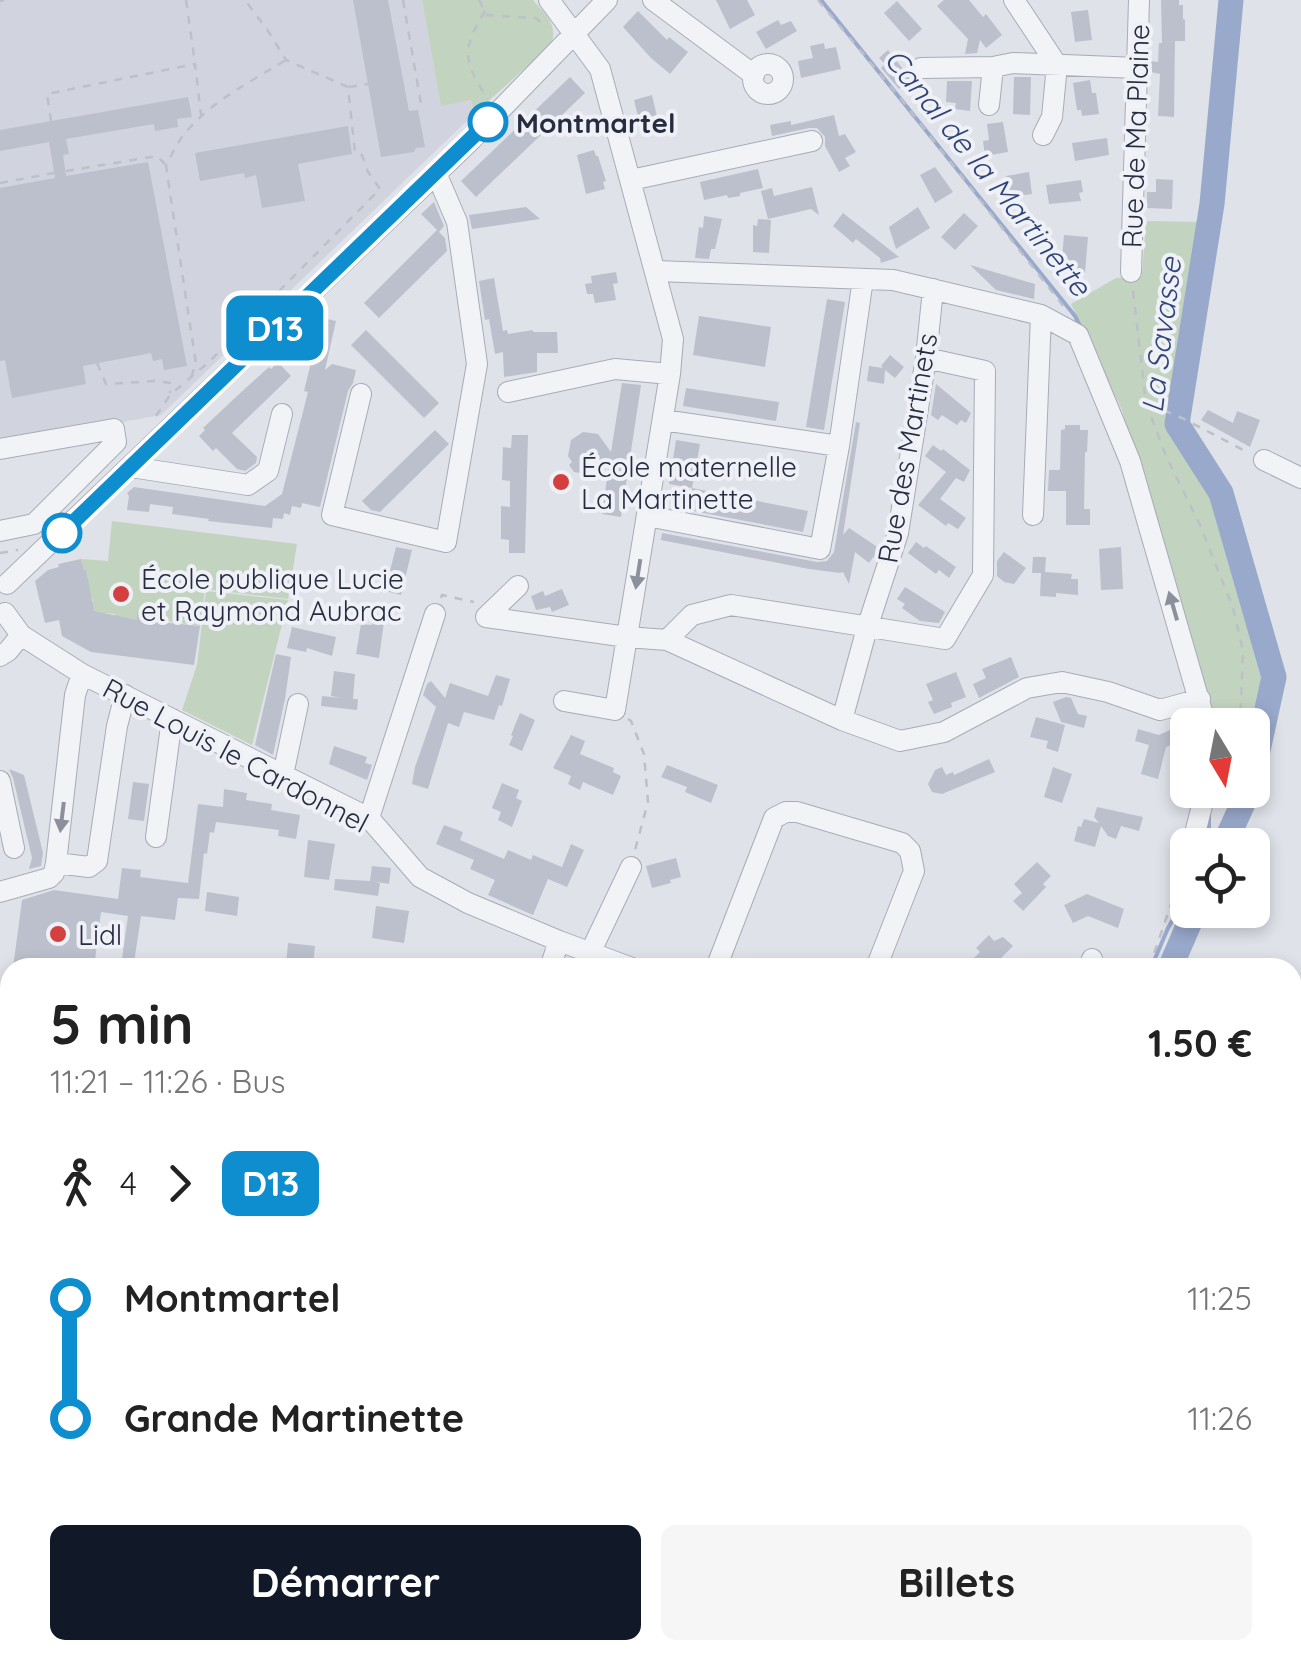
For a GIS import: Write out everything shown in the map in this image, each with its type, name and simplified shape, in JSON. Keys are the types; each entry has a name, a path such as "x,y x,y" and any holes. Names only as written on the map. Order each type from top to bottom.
{"street":[{"path":"549,0 565,35 600,69 673,339 615,710 564,701"},
{"path":"4,581 132,468 312,286 436,173 565,35 607,0"},
{"path":"653,0 754,75"},
{"path":"1014,0 1057,65 1052,116 1043,135"},
{"name":"Rue de Ma Plaine","path":"1131,272 1138,0"},
{"path":"921,68 1013,63 1138,68"},
{"path":"990,105 993,67"},
{"path":"631,180 812,142"},
{"path":"361,394 332,515 446,542 477,364 457,222 436,173"},
{"path":"656,272 894,280 1041,314 1078,335 1130,462 1202,708"},
{"path":"647,516 820,549 862,279"},
{"name":"Rue des Martinets","path":"842,720 898,533 933,290"},
{"path":"1033,515 1041,314"},
{"path":"668,640 692,615 731,606 944,639 983,575 985,370 926,358"},
{"path":"508,392 615,369 670,374"},
{"path":"132,468 248,484 268,471 282,414"},
{"path":"662,420 839,446"},
{"path":"0,449 114,429 116,442 34,524 0,531"},
{"path":"1264,460 1301,478"},
{"name":"Rue Louis le Cardonnel","path":"4,581 12,599 2,614 21,635 82,674 368,818 420,876 468,903 608,958"},
{"path":"486,616 518,586"},
{"path":"368,818 438,604"},
{"path":"486,616 668,640 842,720 900,741 944,732 1027,688 1062,682 1108,692 1160,710 1200,699"},
{"path":"0,656 21,635"},
{"path":"0,892 54,873 75,695 82,674"},
{"path":"56,863 89,867 97,861 125,695"},
{"path":"283,775 298,704"},
{"path":"156,837 172,719"},
{"path":"0,781 14,848"},
{"path":"720,958 774,818 797,812 902,843 910,851 914,872 880,958"},
{"path":"591,951 630,867"},
{"path":"553,958 558,940"}],"path":[{"path":"186,0 201,116"},
{"path":"245,0 286,60 348,87 368,84"},
{"path":"403,0 421,104"},
{"path":"479,0 487,16 536,18 565,35"},
{"path":"818,0 901,98 1063,305 1078,335"},
{"path":"485,10 470,36 469,69 493,106"},
{"path":"398,24 407,23"},
{"path":"166,166 181,138 201,116 286,60"},
{"path":"52,121 47,94 196,64"},
{"path":"160,426 155,414 170,394 210,361 380,190 362,155 356,153 348,87"},
{"path":"66,171 156,156 166,166 196,364 190,378"},
{"path":"0,183 54,173"},
{"path":"1131,272 1146,402 1233,608 1243,651 1241,708"},
{"path":"97,363 106,384 154,381 172,384 170,394"},
{"path":"1146,402 1264,460"},
{"path":"438,604 474,601 486,616"},
{"path":"615,710 632,721 644,754 648,802 630,867"},
{"path":"1153,958 1170,909"}],"shaded area":[{"path":"0,0 422,0 441,105 472,100 475,113 161,415 0,444"}],"green space":[{"path":"422,0 533,0 550,21 553,39 550,46 475,113 471,100 441,106"},
{"path":"1146,221 1204,222 1168,424 1217,495 1265,676 1257,708 1207,708 1122,410 1071,304 1116,278 1142,276"},
{"name":"École publique Lucie et Raymond Aubrac","path":"112,521 297,544 288,599 205,589 200,626 155,619 151,628 152,614 138,612 136,626 133,619 76,606 93,602 81,559 108,561"},
{"path":"206,591 288,600 252,745 182,710 197,665"}],"building":[{"path":"353,0 388,0 409,111 418,110 425,147 414,152 381,157"},
{"path":"716,0 747,0 755,15 730,29"},
{"path":"944,0 969,0 1002,35 986,48 980,40 977,53 965,54 968,39 937,6"},
{"path":"1161,0 1179,0 1185,20 1185,41 1175,41 1174,117 1158,116 1160,74 1151,72 1151,61 1158,62 1162,43"},
{"path":"897,1 922,29 909,41 884,13"},
{"path":"1088,10 1092,40 1075,42 1071,12"},
{"path":"638,11 667,40 669,37 688,52 670,74 623,27"},
{"path":"778,20 781,25 791,21 797,31 766,49 756,32"},
{"path":"824,43 825,49 836,47 841,69 801,78 798,61 813,58 810,46"},
{"path":"888,50 910,78 899,89 881,68 885,64 879,58"},
{"path":"570,77 585,93 476,197 461,181"},
{"path":"1014,77 1031,77 1030,115 1013,114"},
{"path":"1090,80 1099,114 1082,116 1081,110 1077,110 1073,83"},
{"path":"947,81 972,81 970,111 955,109 956,103 946,102"},
{"path":"652,95 658,121 640,125 634,100"},
{"path":"188,97 192,117 177,119 178,127 155,131 154,124 66,139 69,154 63,155 66,176 148,162 187,366 164,370 162,359 153,361 151,353 83,366 86,384 12,398 5,360 0,361 0,188 55,178 49,142 0,151 0,130"},
{"path":"834,115 839,136 845,134 856,152 845,158 850,166 839,172 825,146 825,137 817,128 772,136 770,125 791,121 791,125"},
{"path":"1003,122 1008,152 985,156 987,124"},
{"path":"348,126 352,154 298,164 305,201 262,208 256,175 245,178 244,173 200,181 195,153"},
{"path":"1107,138 1109,155 1075,161 1072,143"},
{"path":"594,150 606,181 605,189 586,194 577,155"},
{"path":"935,167 953,192 935,203 920,175"},
{"path":"758,169 763,188 740,196 704,200 700,182"},
{"path":"1029,172 1032,194 1003,198 1001,185 1008,185 1006,176"},
{"path":"1156,179 1173,180 1172,209 1147,208 1147,192 1156,192"},
{"path":"1081,180 1081,201 1049,204 1046,185"},
{"path":"812,187 819,215 811,209 768,219 761,191 772,188 774,196"},
{"path":"434,202 444,226 439,232 445,238 447,251 379,318 364,303 437,230 421,214"},
{"path":"526,207 540,219 472,229 469,215"},
{"path":"918,207 930,228 896,249 889,227"},
{"path":"843,213 899,257 881,263 856,239 853,243 833,226"},
{"path":"964,213 978,226 955,250 941,237"},
{"path":"704,216 722,219 709,259 695,258"},
{"path":"758,219 771,220 769,253 753,252 753,225 757,226"},
{"path":"1064,235 1088,237 1085,273 1066,271 1068,260 1062,259"},
{"path":"970,265 1035,284 1034,299 996,290"},
{"path":"616,272 616,300 595,303 585,284 592,283 591,276"},
{"path":"494,278 503,331 557,332 558,353 537,353 537,372 504,377 503,352 495,354 479,281"},
{"path":"827,299 845,302 824,430 806,427"},
{"path":"314,316 336,321 325,370 332,364 356,370 320,507 302,503 301,508 292,506 290,515 284,513 283,519 273,518 272,528 172,514 173,507 150,504 149,512 127,510 127,493 134,487 265,506 282,494 308,392 304,391 314,350 307,349"},
{"path":"699,316 771,327 765,367 693,355"},
{"path":"366,330 439,403 424,418 351,345"},
{"path":"890,355 904,367 895,378 885,370 884,384 867,381 869,366 883,368"},
{"path":"278,362 291,376 232,433 257,457 256,463 245,471 237,469 199,436 238,395"},
{"path":"622,383 641,385 621,517 602,514 609,464 592,475 574,472 568,456 571,440 583,432 598,434 611,452"},
{"path":"936,384 971,413 966,423 961,420 957,425 942,415 938,420 931,415"},
{"path":"686,388 779,402 776,421 683,406"},
{"path":"1208,410 1233,423 1237,411 1260,420 1250,447 1201,420"},
{"path":"856,422 860,423 843,535 849,528 879,548 869,563 855,552 849,584 843,572 661,540 662,533 827,561 834,552"},
{"path":"1065,425 1080,425 1080,430 1088,430 1084,509 1090,509 1090,525 1066,525 1066,491 1048,491 1049,470 1060,470 1061,430"},
{"path":"435,430 449,444 380,512 371,510 362,501"},
{"path":"512,435 528,435 525,553 509,553 509,540 501,539 501,506 510,507 510,481 502,480 503,447 511,448"},
{"path":"676,440 700,444 692,488 669,484"},
{"path":"933,445 970,470 964,482 956,478 940,499 966,518 958,529 948,523 946,526 918,505 946,472 925,456"},
{"path":"692,488 808,511 803,532 688,510"},
{"path":"916,542 956,567 949,578 939,570 936,574 908,553"},
{"path":"396,547 412,550 401,595 385,591"},
{"path":"1121,547 1123,589 1101,590 1099,549"},
{"path":"1004,552 1026,568 1014,584 997,576 997,561"},
{"path":"1033,557 1046,557 1045,572 1072,574 1071,579 1078,579 1078,595 1040,596 1041,573 1032,573"},
{"path":"81,559 94,611 137,620 137,612 152,614 152,619 160,622 200,626 194,665 91,652 62,636 59,620 45,623 35,581 59,567 58,564"},
{"path":"905,587 945,612 939,623 920,621 902,608 905,604 897,599"},
{"path":"562,589 569,605 552,612 550,607 536,610 531,596 543,591 545,596"},
{"path":"372,621 384,622 379,658 356,654 361,624 372,625"},
{"path":"292,627 336,637 332,656 307,648 306,652 287,648"},
{"path":"276,654 291,657 273,755 255,745"},
{"path":"1011,657 1019,677 979,698 973,684 986,678 982,669"},
{"path":"334,671 355,674 353,699 358,699 357,710 321,706 322,696 341,698 331,696"},
{"path":"956,672 966,697 934,714 926,684"},
{"path":"496,675 510,679 494,720 464,712 459,727 448,723 428,789 412,784 436,707 423,695 427,684 431,681 445,698 450,683 488,696"},
{"path":"1071,698 1078,714 1087,716 1084,728 1061,722 1053,702"},
{"path":"520,713 535,720 522,751 509,745"},
{"path":"1036,717 1065,725 1058,752 1046,748 1048,741 1030,737"},
{"path":"1138,729 1159,735 1170,730 1170,745 1166,747 1158,779 1141,774 1149,745 1135,741"},
{"path":"571,735 585,741 580,754 614,768 613,772 621,776 613,795 583,782 580,790 568,784 571,776 553,768"},
{"path":"334,746 367,757 365,763 372,765 367,780 329,764"},
{"path":"989,759 995,772 942,794 932,792 928,784 935,770 942,767 946,775 954,775"},
{"path":"667,765 718,785 711,803 685,792 687,787 661,777"},
{"path":"1053,767 1072,774 1062,803 1044,797"},
{"path":"9,769 24,775 43,853 41,866 29,869 32,858"},
{"path":"133,782 149,784 144,821 128,819"},
{"path":"502,783 519,790 516,798 522,801 512,827 498,820 501,812 492,808"},
{"path":"224,789 247,793 246,800 272,804 271,810 300,815 296,839 278,836 279,830 216,822 214,833 210,832 207,854 204,853 199,899 178,898 175,920 141,916 135,958 122,958 128,916 101,912 95,958 14,958 22,900 54,890 118,899 122,868 141,870 140,877 188,883 198,804 223,807"},
{"path":"1097,807 1143,817 1139,831 1121,826 1116,839 1101,826 1095,847 1074,841 1084,819 1099,823 1094,817"},
{"path":"444,825 463,832 460,840 504,859 508,850 562,867 571,844 584,850 567,887 548,879 533,915 488,895 495,880 470,869 474,860 436,844"},
{"path":"308,840 335,844 329,880 304,877"},
{"path":"676,858 681,877 652,888 646,866"},
{"path":"1037,862 1051,876 1023,911 1013,901 1022,893 1014,884"},
{"path":"372,866 391,868 389,884 372,881 380,883 378,896 334,890 335,879 370,881"},
{"path":"207,892 239,897 237,916 205,911"},
{"path":"1087,894 1124,909 1118,928 1088,916 1073,923 1064,905"},
{"path":"376,906 409,911 404,943 372,938"},
{"path":"989,935 994,941 1003,937 1013,946 1001,958 974,958 980,952 976,948"},
{"path":"288,943 315,946 314,958 287,958"}],"waterway":[{"name":"Canal de la Martinette","path":"821,0 1081,328"},
{"name":"La Savasse","path":"1231,0 1212,204 1177,424 1221,493 1274,677 1267,708"},
{"name":"La Savasse","path":"1232,828 1241,808"},
{"name":"Canal de la Martinette","path":"1209,815 1209,828"},
{"name":"Canal de la Martinette","path":"1155,958 1170,924"},
{"name":"La Savasse","path":"1174,958 1187,928"}],"bus line":[{"name":"D13","path":"62,533 488,122"}],"place":[{"name":"Montmartel","path":"488,122"},
{"name":"École maternelle La Martinette","path":"561,482"},
{"name":"École publique Lucie et Raymond Aubrac","path":"121,594"},
{"name":"Lidl","path":"58,934"}]}
